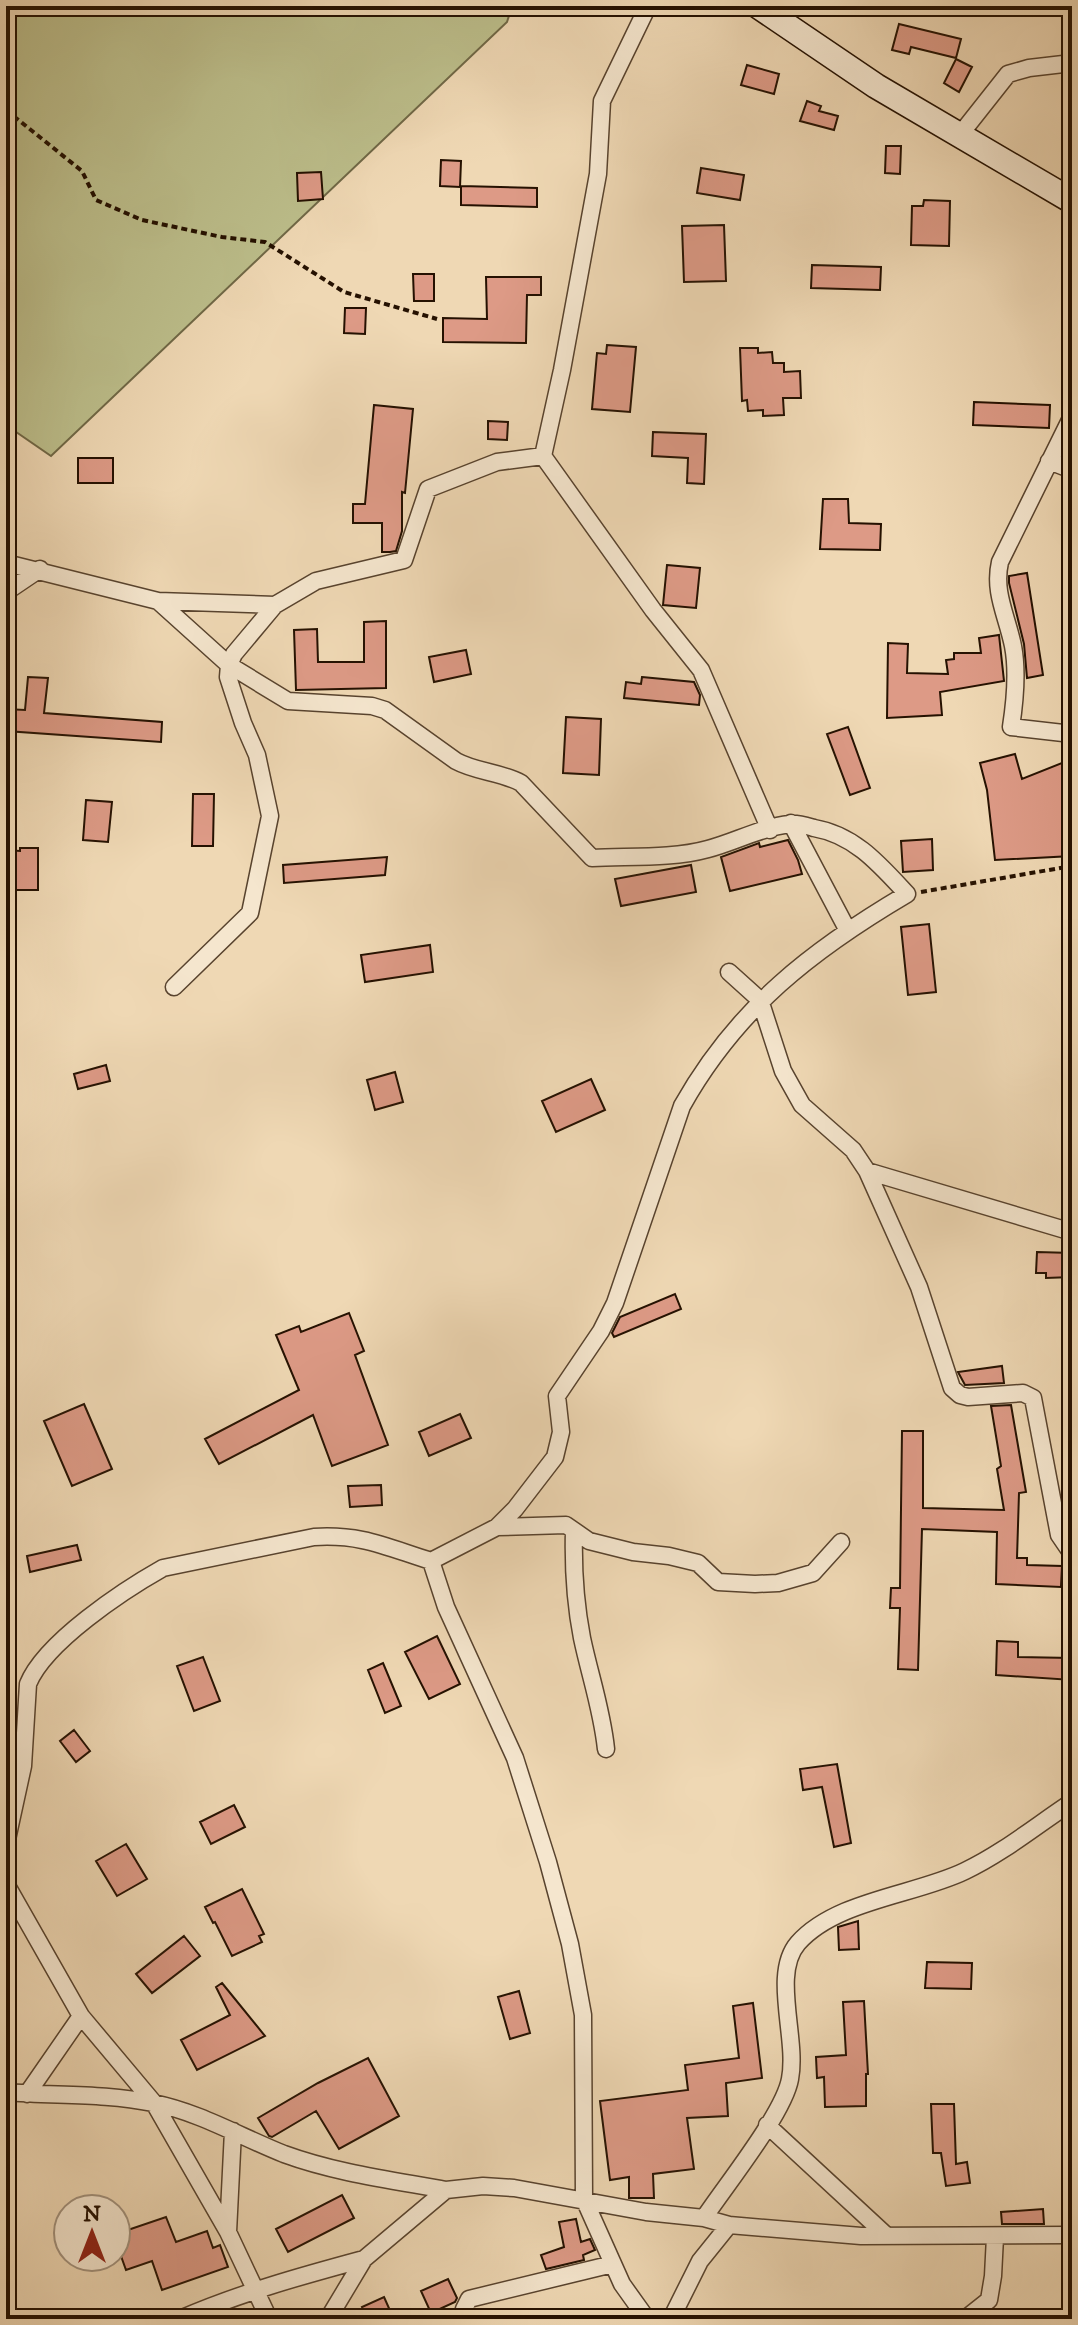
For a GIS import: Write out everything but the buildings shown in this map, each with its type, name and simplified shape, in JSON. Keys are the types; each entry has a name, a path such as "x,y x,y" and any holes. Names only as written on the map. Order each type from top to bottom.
{"street":[{"path":"648,6 602,101 598,174 543,456 653,610 701,670 770,830"},
{"path":"758,6 876,86 1072,201"},
{"path":"959,136 1008,74 1072,63"},
{"path":"1072,416 1000,562 997,577 998,597 1014,649 1011,727 1072,734"},
{"path":"174,987 250,913 270,816 257,755 228,677 234,654 275,605 316,581 404,560 428,489 497,462 543,456"},
{"path":"1049,461 1072,470"},
{"path":"6,563 40,569 158,601 275,605"},
{"path":"6,592 40,569"},
{"path":"6,1844 23,1766 28,1684 42,1660 101,1608 163,1568 314,1537 362,1538 431,1561 497,1527 515,1509 555,1457 561,1432 557,1396 601,1331 615,1303 682,1106 695,1083 735,1028 760,1000 847,929 907,894 873,856 850,841 827,830 791,823 689,853 592,858 521,783 511,777 467,767 385,710 372,706 288,701 229,665 158,601"},
{"path":"791,823 847,929"},
{"path":"729,972 760,1000 783,1071 802,1105 853,1150 867,1171 919,1287 952,1388 968,1397 1023,1393 1033,1398 1059,1535 1072,1554"},
{"path":"867,1171 1072,1232"},
{"path":"497,1527 566,1525 589,1541 698,1563 718,1582 755,1584 778,1583 813,1573 841,1542"},
{"path":"574,1531 573,1570 582,1639 603,1715 606,1749"},
{"path":"431,1561 446,1607 515,1758 570,1944 583,2015 584,2199 622,2284 647,2319"},
{"path":"704,2218 784,2099 794,2052 785,1973 787,1960 798,1943 815,1928 851,1910 962,1873 1072,1802"},
{"path":"6,1884 81,2016 154,2103 228,2232 269,2319"},
{"path":"27,2094 81,2016"},
{"path":"6,2092 85,2095 154,2103 233,2131 285,2154 347,2173 446,2190 483,2186 514,2188 646,2212 704,2218 729,2225 887,2236 1072,2235"},
{"path":"767,2125 887,2236"},
{"path":"228,2232 233,2131"},
{"path":"328,2319 364,2259 446,2190"},
{"path":"671,2319 700,2261 729,2225"},
{"path":"965,2319 989,2300 995,2237"},
{"path":"180,2319 307,2273 364,2259"},
{"path":"465,2319 464,2309 469,2299 613,2264"}],"path":[{"path":"6,110 82,171 96,200 142,220 222,237 265,242 344,292 437,319"},
{"path":"907,894 1072,866"}],"green space":[{"path":"6,6 512,6 507,22 51,456 6,425"}],"water":[{"path":"263,6 499,6 498,13"}]}
